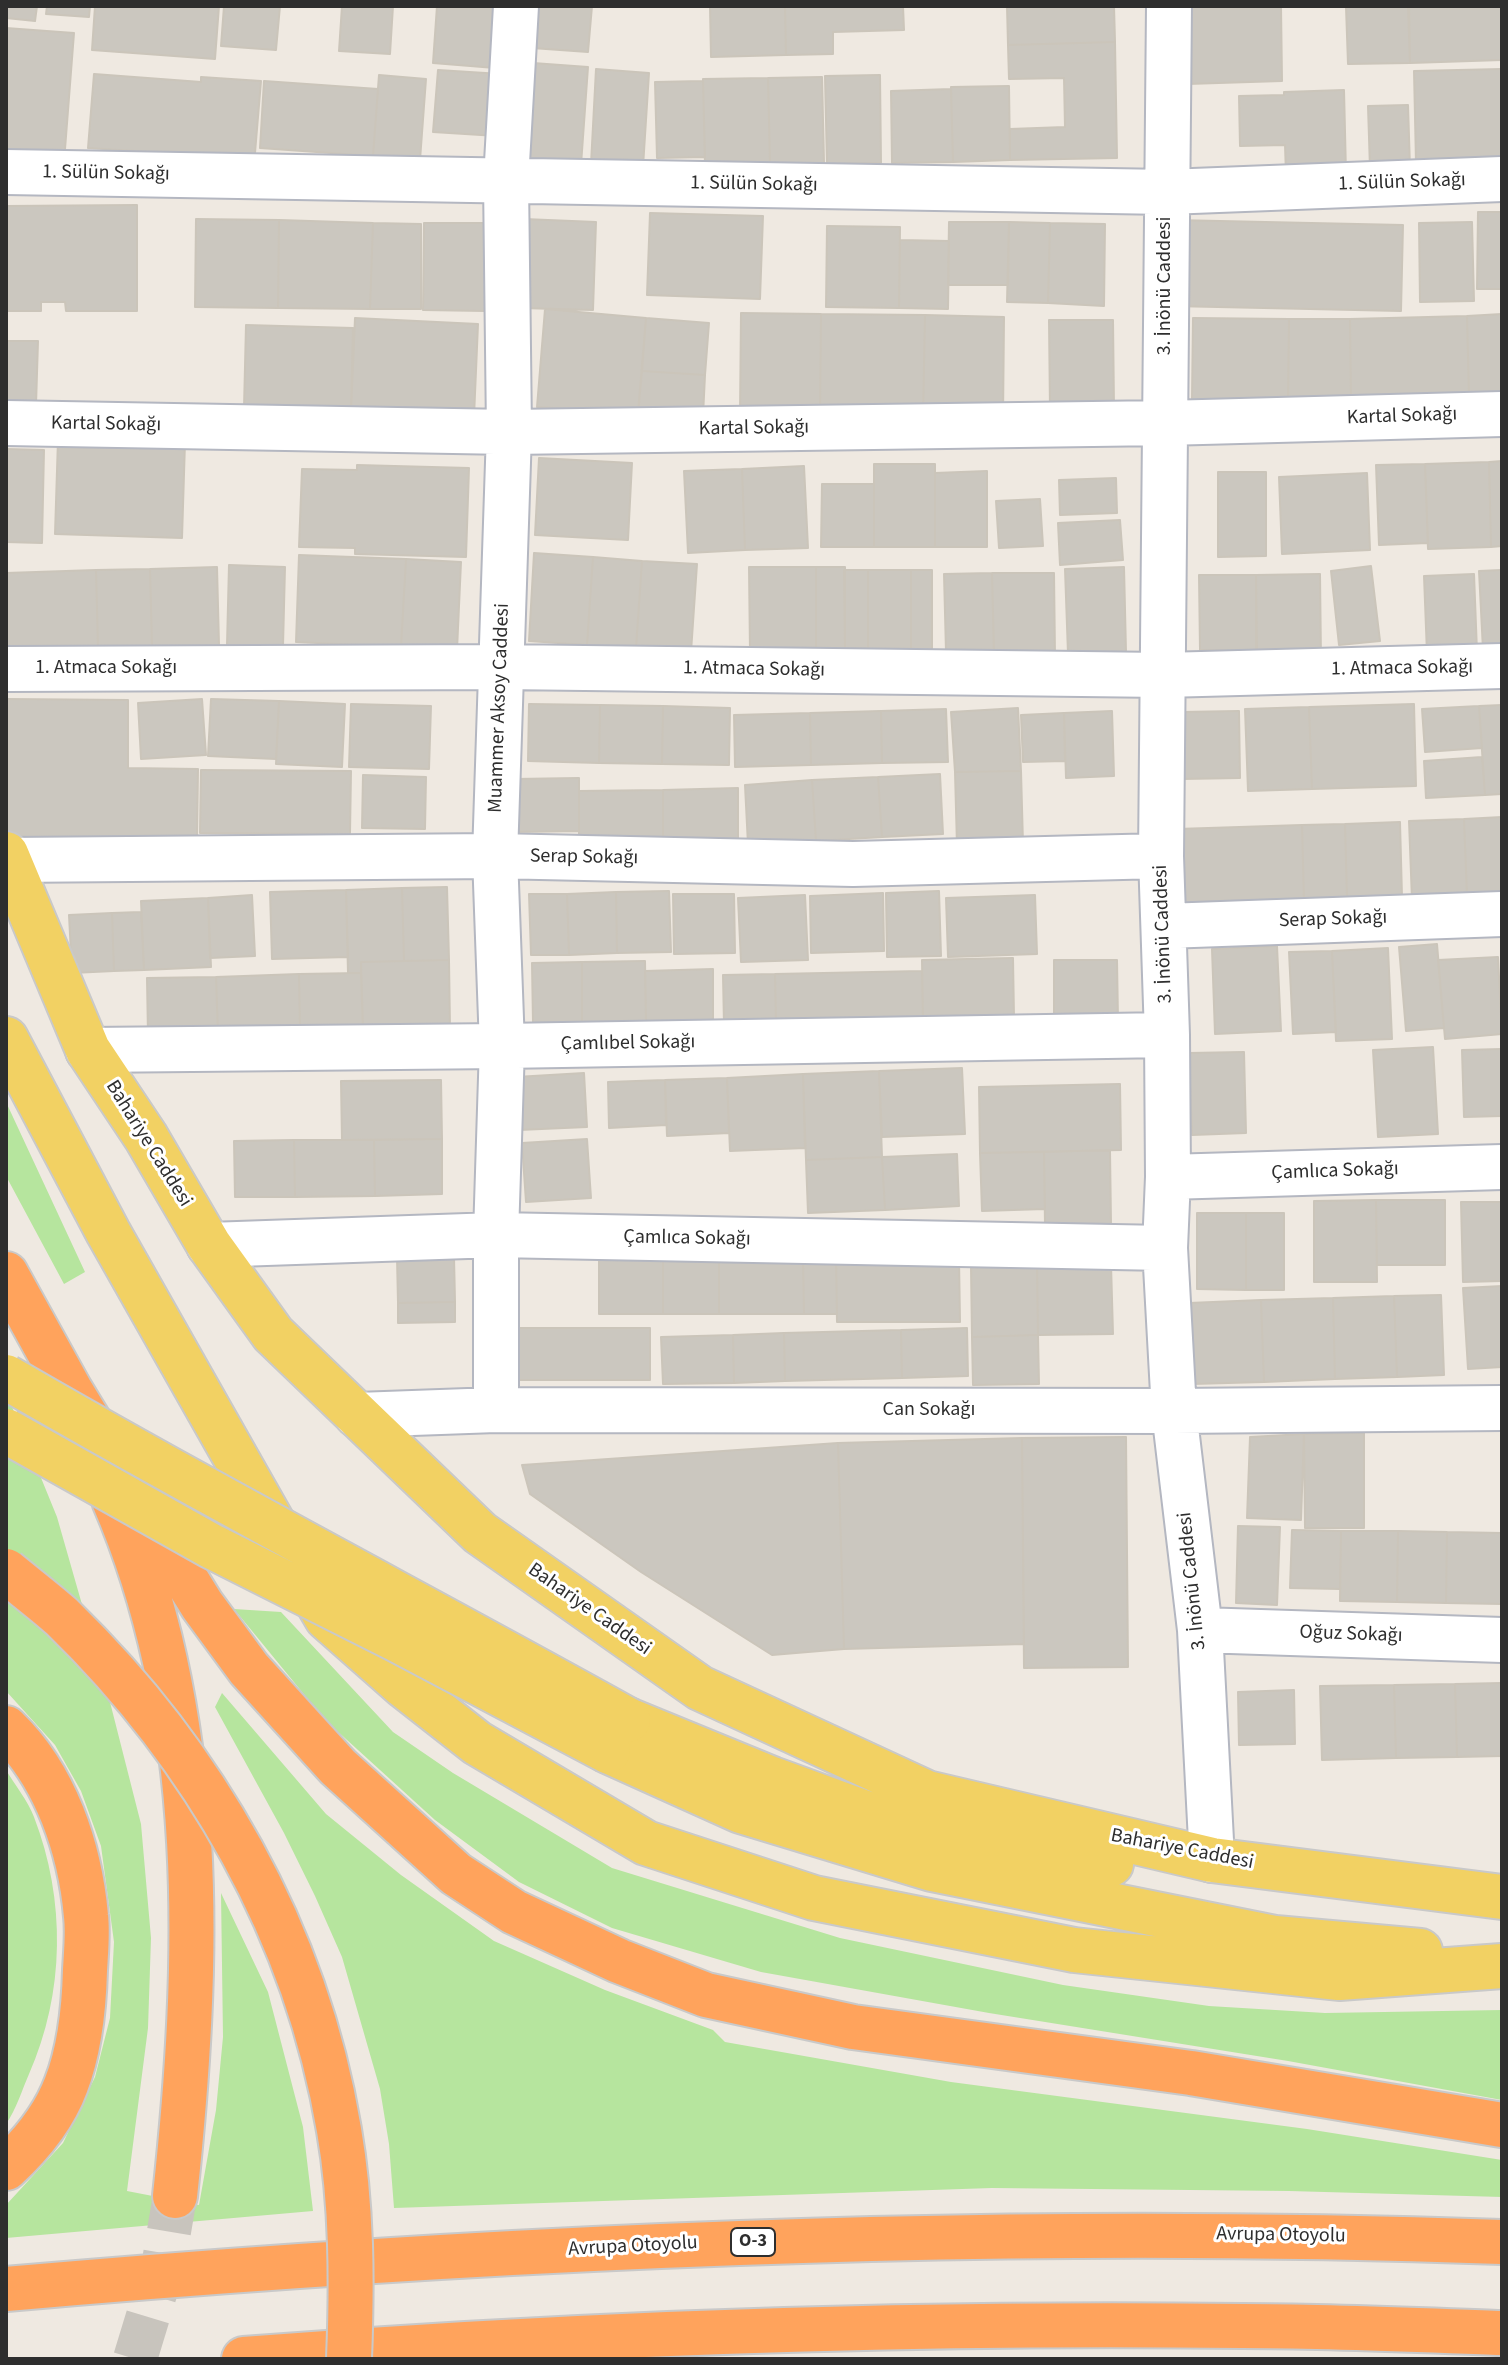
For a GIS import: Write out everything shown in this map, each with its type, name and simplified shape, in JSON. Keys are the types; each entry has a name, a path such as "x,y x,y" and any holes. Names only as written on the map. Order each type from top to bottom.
{"highway":[{"path":"6,1274 70,1390 202,1605 249,1669 338,1767 456,1874 514,1912 619,1961 706,1995 853,2027 1191,2073 1502,2125"},
{"path":"70,1390 95,1458 130,1537 162,1652 175,1714 191,1843 190,2032 175,2196"},
{"path":"6,1571 60,1616 148,1711 172,1742 226,1822 281,1928 317,2029 339,2131 345,2170 350,2254 349,2359"},
{"path":"6,1728 43,1776 67,1823 80,1872 87,1919 79,2037 66,2085 46,2123 6,2168"},
{"name":"Avrupa Otoyolu","path":"6,2289 311,2264 806,2239 1230,2235 1502,2242"},
{"path":"244,2359 551,2339 828,2328 1245,2326 1502,2333"}],"main road":[{"name":"Bahariye Caddesi","path":"7,857 88,1050 146,1137 209,1245 273,1334 480,1533 700,1688 927,1793 1212,1860 1502,1898"},
{"path":"6,1039 146,1302 327,1618 403,1685 477,1743 646,1843 814,1898 1074,1950 1339,1978 1502,1966"},
{"path":"6,1377 172,1472 465,1629 618,1736 741,1811 932,1869 1275,1938 1415,1951 1502,1955"},
{"path":"6,1431 211,1546 396,1639 618,1736 772,1779 909,1829 1120,1866 1258,1895 1336,1903 1502,1898"}],"street":[{"name":"Muammer Aksoy Caddesi","path":"496,1410 496,1235 502,1046 495,856 509,432 506,180 516,6"},
{"name":"3. İnönü Caddesi","path":"1169,6 1161,856 1167,1035 1165,1248 1174,1411 1200,1630 1212,1860"},
{"name":"1. Sülün Sokağı","path":"6,172 1167,192 1502,179"},
{"name":"Kartal Sokağı","path":"6,423 509,432 1165,423 1502,414"},
{"name":"1. Atmaca Sokağı","path":"6,669 502,667 1164,675 1502,666"},
{"name":"Serap Sokağı","path":"7,857 495,856 853,864 1161,856"},
{"name":"Serap Sokağı","path":"1165,926 1502,914"},
{"name":"Çamlıbel Sokağı","path":"88,1050 1167,1035"},
{"name":"Çamlıca Sokağı","path":"1168,1177 1502,1167"},
{"name":"Çamlıca Sokağı","path":"209,1245 496,1235 1165,1248"},
{"name":"Can Sokağı","path":"357,1415 496,1410 1502,1408"},
{"name":"Oğuz Sokağı","path":"1200,1630 1502,1640"}],"green space":[{"path":"6,1102 85,1272 64,1284 6,1176"},
{"path":"6,1392 57,1517 141,1824 151,1938 148,2028 127,2191 199,2205 216,2110 223,2037 221,1893 268,1992 303,2127 313,2211 6,2238 6,2205 63,2143 95,2077 110,2018 114,1942 101,1846 81,1791 55,1745 6,1691"},
{"path":"234,1609 281,1612 393,1732 453,1773 612,1868 840,1938 1063,1985 1209,2006 1325,2013 1502,2010 1502,2100 761,1972 612,1928 519,1882 435,1820 325,1720"},
{"path":"222,1693 326,1814 401,1875 494,1941 605,1990 713,2030 725,2042 951,2082 1307,2129 1502,2160 1502,2197 992,2188 394,2208 389,2144 380,2089 342,1957 284,1833 215,1707"},
{"path":"6,1770 31,1811 44,1849 52,1881 57,1946 55,1979 41,2043 6,2124"}],"building":[{"path":"6,6 37,6 35,21 6,18"},
{"path":"47,6 90,6 89,17 46,14"},
{"path":"95,6 219,6 215,59 92,50"},
{"path":"224,6 280,6 276,50 221,46"},
{"path":"342,6 393,6 390,54 339,51"},
{"path":"437,6 500,6 495,68 433,63"},
{"path":"535,6 592,6 588,52 532,48"},
{"path":"710,6 785,6 786,55 711,57"},
{"path":"785,6 903,6 904,30 833,32 833,54 786,55"},
{"path":"1007,6 1114,6 1115,42 1008,45"},
{"path":"1185,6 1281,6 1282,81 1187,84"},
{"path":"1408,6 1410,63 1348,64 1346,7"},
{"path":"1409,6 1502,6 1502,60 1410,63"},
{"path":"6,28 74,33 64,162 6,158"},
{"path":"1115,42 1117,158 1010,160 1010,129 1065,127 1064,78 1009,79 1008,45"},
{"path":"533,63 588,67 581,165 526,161"},
{"path":"596,69 649,73 643,167 591,164"},
{"path":"1502,69 1502,172 1416,163 1414,71"},
{"path":"438,70 501,74 497,136 433,132"},
{"path":"94,74 201,82 201,77 261,81 254,165 196,155 88,148"},
{"path":"379,75 426,79 420,160 373,156"},
{"path":"880,75 881,163 827,164 825,76"},
{"path":"822,77 824,163 770,164 768,78"},
{"path":"768,78 770,164 705,166 703,79"},
{"path":"264,81 378,89 373,156 260,148"},
{"path":"703,81 705,157 657,158 655,82"},
{"path":"1009,86 1010,160 953,162 951,87"},
{"path":"951,89 953,162 892,163 891,91"},
{"path":"1344,90 1346,173 1286,175 1285,145 1240,146 1239,96"},
{"path":"1408,105 1410,168 1370,169 1368,106"},
{"path":"137,205 137,311 66,311 65,302 41,302 41,311 6,311 6,206"},
{"path":"1478,212 1502,212 1502,289 1477,289"},
{"path":"650,213 763,216 760,299 647,295"},
{"path":"196,219 279,220 278,308 195,307"},
{"path":"524,219 596,222 593,310 521,308"},
{"path":"279,220 373,223 370,309 278,308"},
{"path":"1174,220 1403,225 1401,311 1172,306"},
{"path":"949,222 1009,222 1008,285 948,285"},
{"path":"1009,222 1050,223 1048,303 1007,302"},
{"path":"1472,222 1474,301 1420,302 1419,223"},
{"path":"373,223 421,224 421,309 370,309"},
{"path":"424,223 485,223 485,311 423,310"},
{"path":"1050,223 1105,224 1104,306 1048,303"},
{"path":"827,226 900,227 899,308 826,307"},
{"path":"900,240 949,241 948,309 899,308"},
{"path":"545,309 646,318 638,413 537,407"},
{"path":"741,313 821,314 820,417 740,416"},
{"path":"821,314 925,315 923,418 820,417"},
{"path":"1502,314 1502,395 1469,396 1467,316"},
{"path":"925,315 1004,317 1003,419 923,418"},
{"path":"1467,316 1469,396 1351,399 1350,319"},
{"path":"355,318 478,324 474,417 351,411"},
{"path":"646,318 709,323 705,375 642,371"},
{"path":"1193,318 1289,319 1288,400 1192,399"},
{"path":"1289,319 1350,319 1351,399 1288,400"},
{"path":"1049,320 1113,320 1114,409 1050,410"},
{"path":"246,325 353,328 351,411 244,408"},
{"path":"6,341 38,341 36,405 6,405"},
{"path":"642,371 705,375 703,416 638,413"},
{"path":"58,439 185,442 182,538 55,534"},
{"path":"6,449 44,450 42,543 6,542"},
{"path":"539,458 632,463 628,540 535,535"},
{"path":"1502,461 1502,546 1491,547 1489,462"},
{"path":"1489,462 1491,547 1428,549 1425,464"},
{"path":"874,464 935,464 935,547 874,547"},
{"path":"1425,464 1428,543 1379,545 1376,465"},
{"path":"357,465 469,468 466,557 355,554 355,548 299,547 302,469 357,470"},
{"path":"804,466 808,548 745,550 742,469"},
{"path":"742,469 745,550 688,553 684,471"},
{"path":"987,471 987,547 935,547 935,473"},
{"path":"1218,472 1266,472 1266,556 1218,557"},
{"path":"1367,473 1370,550 1282,554 1279,477"},
{"path":"1116,478 1117,513 1060,515 1059,480"},
{"path":"822,484 874,484 874,547 821,547"},
{"path":"1040,499 1043,546 999,548 996,501"},
{"path":"1120,520 1123,560 1060,565 1058,523"},
{"path":"534,553 593,557 587,645 529,641"},
{"path":"299,555 406,559 401,647 296,642"},
{"path":"593,557 642,561 636,648 587,645"},
{"path":"406,559 461,562 457,650 401,647"},
{"path":"642,561 697,564 691,652 636,648"},
{"path":"229,565 285,567 283,646 227,645"},
{"path":"1371,566 1380,641 1339,645 1331,571"},
{"path":"217,567 219,645 152,646 150,569"},
{"path":"749,567 816,567 816,652 750,652"},
{"path":"816,567 845,567 845,648 816,648"},
{"path":"1124,567 1126,652 1068,654 1065,569"},
{"path":"150,569 152,646 98,648 96,570"},
{"path":"96,570 98,648 6,650 6,573"},
{"path":"844,570 868,570 868,648 845,648"},
{"path":"868,570 911,570 911,655 868,655"},
{"path":"911,570 932,570 932,656 911,656"},
{"path":"1502,570 1502,649 1483,650 1479,571"},
{"path":"992,573 1054,573 1055,657 994,658"},
{"path":"992,573 994,651 946,652 944,574"},
{"path":"1320,574 1321,660 1256,661 1256,575"},
{"path":"1474,574 1477,652 1427,654 1424,576"},
{"path":"1199,575 1256,575 1257,650 1200,650"},
{"path":"6,699 128,700 128,768 198,769 197,839 6,840"},
{"path":"202,699 206,755 141,759 138,703"},
{"path":"211,699 279,701 276,759 208,756"},
{"path":"279,701 345,704 342,767 276,764"},
{"path":"351,704 431,706 429,769 349,767"},
{"path":"529,704 600,705 599,763 528,761"},
{"path":"1414,704 1416,786 1312,789 1309,707"},
{"path":"600,705 663,706 662,764 599,763"},
{"path":"1502,705 1502,794 1485,795 1479,706"},
{"path":"663,706 730,708 729,765 662,764"},
{"path":"1479,706 1482,748 1425,752 1422,709"},
{"path":"1309,707 1312,789 1248,791 1245,709"},
{"path":"1018,708 1021,771 955,772 951,712"},
{"path":"946,709 948,762 882,763 881,711"},
{"path":"881,711 882,763 811,765 810,713"},
{"path":"1112,711 1114,776 1066,778 1064,713"},
{"path":"1239,711 1240,778 1182,779 1181,712"},
{"path":"810,713 811,765 735,767 734,715"},
{"path":"1064,713 1065,761 1023,762 1021,715"},
{"path":"1482,757 1485,795 1426,798 1424,761"},
{"path":"201,770 351,771 350,834 200,833"},
{"path":"1021,771 1023,844 957,846 955,772"},
{"path":"940,774 943,834 882,837 878,777"},
{"path":"363,775 426,777 425,829 362,828"},
{"path":"878,777 882,837 816,841 812,780"},
{"path":"579,778 579,831 516,832 515,779"},
{"path":"812,780 816,841 748,845 745,785"},
{"path":"738,788 738,840 663,841 663,790"},
{"path":"663,790 663,841 579,842 579,791"},
{"path":"1502,817 1502,896 1467,897 1464,819"},
{"path":"1464,819 1467,897 1412,900 1409,821"},
{"path":"1400,822 1402,897 1347,899 1345,824"},
{"path":"1345,824 1347,899 1304,901 1302,825"},
{"path":"1302,825 1304,901 1179,904 1177,829"},
{"path":"447,887 449,960 404,961 402,888"},
{"path":"402,888 404,961 361,962 361,973 348,973 346,890"},
{"path":"346,890 348,957 272,959 270,892"},
{"path":"669,891 671,952 617,953 616,892"},
{"path":"939,891 941,956 887,957 886,893"},
{"path":"616,892 617,953 569,955 567,894"},
{"path":"883,893 884,951 811,953 810,896"},
{"path":"529,894 567,894 569,955 531,955"},
{"path":"673,894 734,894 735,953 674,954"},
{"path":"252,895 255,956 210,958 208,898"},
{"path":"805,895 808,960 741,962 738,898"},
{"path":"1035,895 1037,954 948,957 946,898"},
{"path":"208,898 211,967 144,970 141,901"},
{"path":"141,912 144,970 114,971 112,913"},
{"path":"112,913 114,971 72,973 69,915"},
{"path":"1437,944 1444,1028 1406,1031 1399,947"},
{"path":"1277,946 1281,1031 1215,1034 1212,949"},
{"path":"1388,948 1392,1039 1336,1041 1332,951"},
{"path":"1332,951 1336,1032 1293,1034 1289,952"},
{"path":"1498,957 1502,1034 1445,1039 1438,960"},
{"path":"1013,958 1014,1018 923,1021 922,960"},
{"path":"449,960 450,1029 363,1031 361,962"},
{"path":"1054,960 1117,960 1118,1021 1054,1022"},
{"path":"645,961 646,1022 582,1022 582,962"},
{"path":"582,962 582,1022 533,1023 532,963"},
{"path":"713,969 713,1020 646,1022 645,971"},
{"path":"922,971 923,1021 776,1023 775,974"},
{"path":"361,973 363,1031 300,1032 299,974"},
{"path":"299,974 300,1032 218,1035 216,977"},
{"path":"775,974 776,1023 724,1025 723,975"},
{"path":"216,977 218,1035 148,1036 147,978"},
{"path":"1433,1047 1438,1134 1378,1137 1373,1050"},
{"path":"1502,1049 1502,1116 1464,1117 1462,1050"},
{"path":"1244,1052 1246,1133 1192,1135 1189,1053"},
{"path":"962,1068 965,1134 882,1137 879,1071"},
{"path":"879,1071 882,1157 806,1160 803,1074"},
{"path":"584,1073 587,1127 519,1130 516,1077"},
{"path":"803,1074 805,1148 730,1151 727,1078"},
{"path":"727,1078 729,1133 667,1136 665,1080"},
{"path":"441,1080 442,1139 342,1140 341,1081"},
{"path":"665,1080 666,1125 609,1128 608,1082"},
{"path":"1120,1084 1121,1150 980,1153 979,1087"},
{"path":"442,1139 442,1194 375,1196 374,1140"},
{"path":"587,1139 591,1198 526,1202 522,1143"},
{"path":"294,1140 374,1140 375,1196 295,1197"},
{"path":"294,1140 295,1197 235,1197 234,1141"},
{"path":"1110,1150 1111,1224 1045,1225 1044,1152"},
{"path":"1044,1152 1045,1209 982,1211 980,1153"},
{"path":"957,1154 959,1206 885,1210 882,1157"},
{"path":"882,1157 885,1210 808,1213 806,1160"},
{"path":"1376,1200 1377,1282 1314,1282 1314,1201"},
{"path":"1376,1200 1445,1200 1445,1265 1377,1265"},
{"path":"1461,1202 1502,1202 1502,1281 1463,1282"},
{"path":"1197,1213 1246,1213 1246,1290 1197,1289"},
{"path":"1246,1213 1284,1213 1284,1290 1246,1290"},
{"path":"397,1257 454,1257 455,1302 398,1303"},
{"path":"599,1259 663,1259 663,1314 599,1314"},
{"path":"663,1259 719,1259 719,1314 663,1314"},
{"path":"719,1259 803,1259 804,1314 719,1314"},
{"path":"803,1259 836,1259 837,1314 804,1314"},
{"path":"836,1259 959,1259 960,1322 837,1322"},
{"path":"1111,1264 1113,1334 1038,1335 1037,1265"},
{"path":"1037,1265 1038,1335 972,1337 971,1267"},
{"path":"1502,1286 1502,1367 1468,1369 1463,1288"},
{"path":"1441,1295 1444,1375 1397,1377 1394,1296"},
{"path":"1394,1296 1397,1377 1335,1379 1333,1298"},
{"path":"1333,1298 1335,1379 1264,1382 1261,1300"},
{"path":"1261,1300 1264,1382 1192,1384 1189,1303"},
{"path":"455,1302 455,1322 398,1323 398,1303"},
{"path":"515,1328 650,1328 650,1380 515,1380"},
{"path":"967,1328 968,1376 902,1378 901,1330"},
{"path":"901,1330 902,1378 785,1381 784,1333"},
{"path":"784,1333 785,1381 734,1383 733,1335"},
{"path":"733,1335 734,1383 663,1384 661,1337"},
{"path":"1038,1335 1039,1384 973,1385 972,1337"},
{"path":"1364,1433 1364,1528 1305,1528 1304,1434"},
{"path":"1304,1434 1301,1520 1247,1518 1250,1437"},
{"path":"1126,1437 1128,1667 1024,1668 1022,1438"},
{"path":"1022,1438 1024,1644 844,1649 838,1443"},
{"path":"838,1443 844,1649 772,1655 641,1572 530,1494 522,1465"},
{"path":"1238,1526 1280,1527 1277,1605 1236,1603"},
{"path":"1292,1530 1341,1531 1340,1589 1290,1588"},
{"path":"1341,1531 1398,1531 1397,1602 1340,1601"},
{"path":"1398,1531 1447,1532 1446,1603 1397,1602"},
{"path":"1447,1532 1502,1533 1502,1604 1446,1603"},
{"path":"1502,1683 1502,1756 1457,1757 1455,1684"},
{"path":"1455,1684 1457,1757 1396,1758 1394,1685"},
{"path":"1394,1685 1396,1758 1322,1760 1320,1686"},
{"path":"1294,1690 1295,1744 1239,1745 1238,1692"}],"tunnel":[{"path":"135,2359 163,2267 175,2196"}]}
